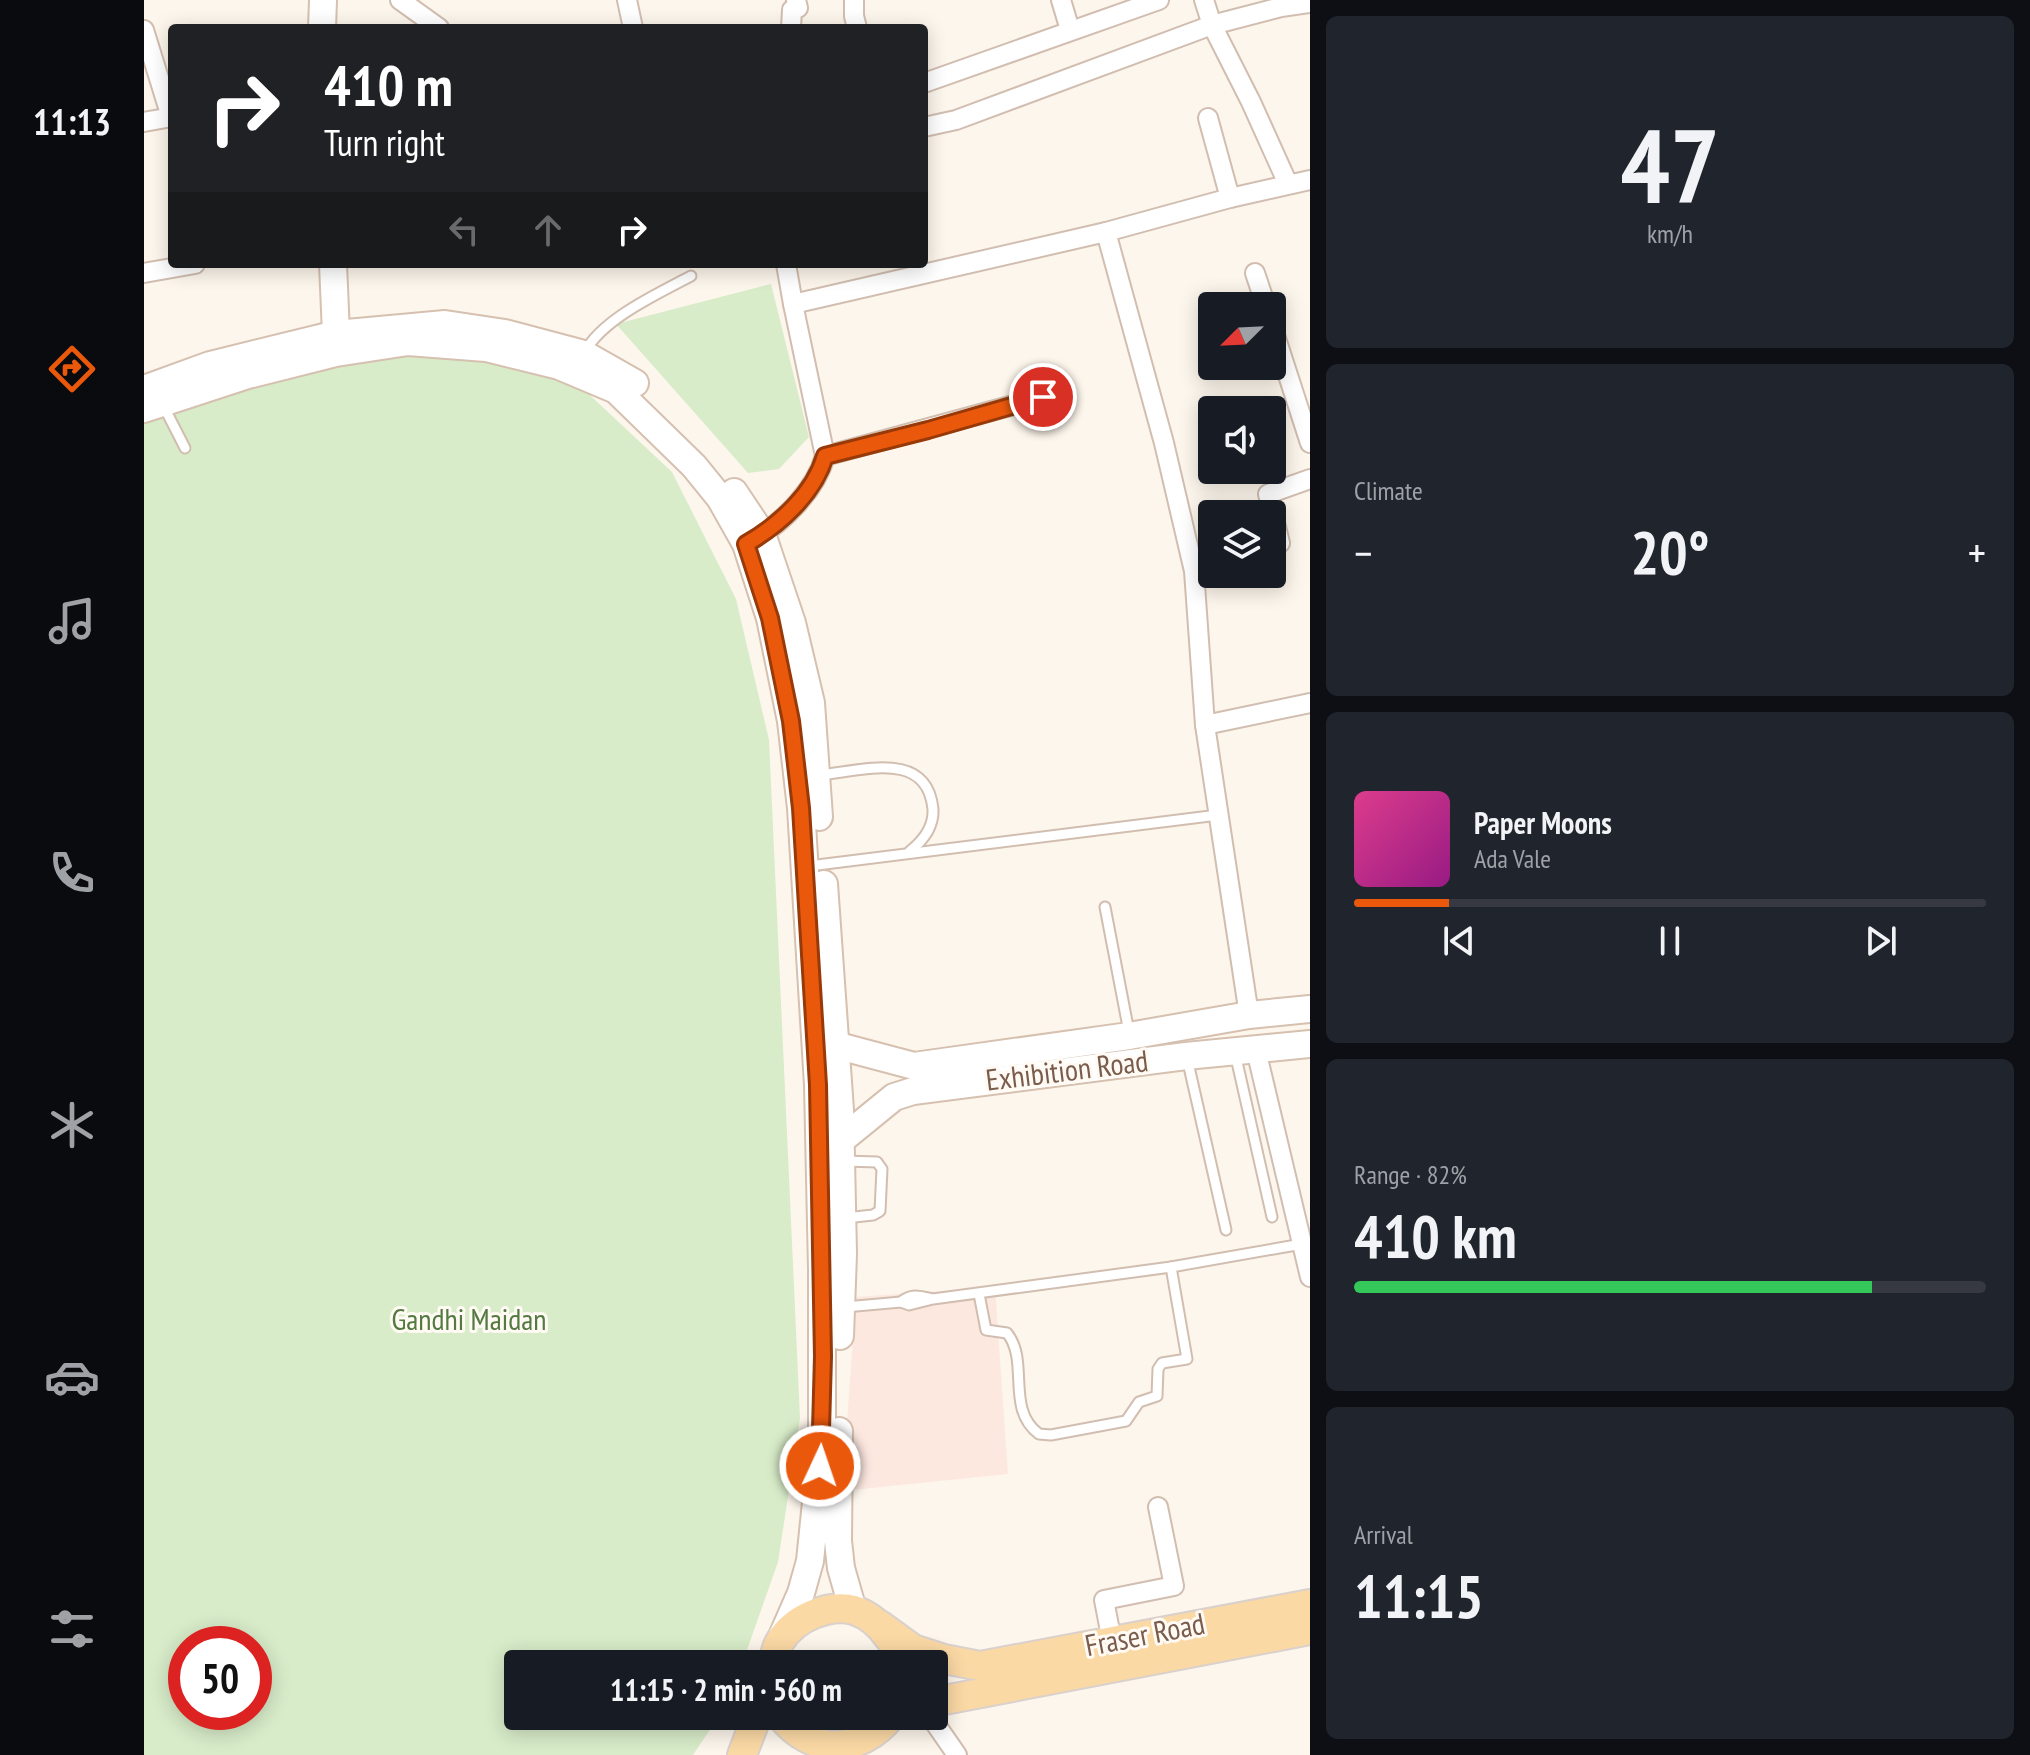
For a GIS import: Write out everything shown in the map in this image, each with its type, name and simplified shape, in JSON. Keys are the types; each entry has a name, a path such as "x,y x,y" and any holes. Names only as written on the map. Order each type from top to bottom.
{"main road":[{"path":"322,24 323,0"},
{"path":"333,268 336,344"},
{"path":"150,400 248,375 336,344 408,342 486,348 559,366 581,364 616,390 664,434 754,539 792,623 811,703 816,776 814,866 822,1444 810,1561 801,1593 777,1650"},
{"path":"754,539 791,721 814,866 835,1045 842,1218 838,1541 841,1568 853,1610"},
{"path":"1118,1047 1249,1015 1310,1009"},
{"path":"835,1045 914,1066 1310,1028"},
{"name":"Exhibition Road","path":"840,1151 885,1103 913,1091 1118,1047 1186,1056 1310,1044"},
{"path":"818,1085 835,1045"},
{"name":"Fraser Road","path":"880,1625 913,1649 980,1666 1310,1604"},
{"path":"778,1650 800,1620 825,1611 853,1610 880,1625 897,1650"},
{"path":"948,1699 1310,1630"},
{"path":"742,1755 752,1730"},
{"path":"791,1730 827,1747 852,1750 879,1730"}],"street":[{"path":"400,0 435,24"},
{"path":"627,0 632,24"},
{"path":"791,24 792,10 798,8 796,0"},
{"path":"854,0 856,24"},
{"path":"1061,0 1070,30"},
{"path":"928,82 1136,4 1159,0"},
{"path":"1204,0 1212,25 1288,184"},
{"path":"928,126 956,120 1212,25 1281,7 1310,3"},
{"path":"144,30 168,107"},
{"path":"144,122 168,118"},
{"path":"1208,118 1230,198"},
{"path":"793,304 1106,232 1310,180"},
{"path":"1106,232 1164,443 1198,552"},
{"path":"144,273 172,268"},
{"path":"754,539 809,489 821,471 825,456 787,268"},
{"path":"1255,273 1261,292"},
{"path":"1286,369 1310,443"},
{"path":"825,456 1043,397"},
{"path":"1269,500 1268,494 1310,479"},
{"path":"1203,588 1205,725 1249,1015"},
{"path":"1205,725 1310,703"},
{"path":"1245,1051 1310,1277"},
{"path":"1112,1641 1104,1600 1174,1586 1158,1507"},
{"path":"940,1730 957,1755"}],"lane":[{"path":"581,364 596,335 691,276"},
{"path":"150,400 185,448"},
{"path":"816,776 892,768 909,770 923,779 931,794 934,819 923,841 908,853"},
{"path":"814,866 1218,815"},
{"path":"1105,907 1118,1047"},
{"path":"1245,1051 1272,1217"},
{"path":"1186,1056 1226,1230"},
{"path":"840,1151 877,1162 882,1169 880,1211 873,1215 842,1218"},
{"path":"840,1308 901,1302 909,1305 933,1299 1171,1267 1302,1244"},
{"path":"979,1294 986,1330 1007,1333 1011,1338 1025,1419 1039,1434 1051,1435 1126,1421 1139,1402 1157,1396 1158,1369 1162,1363 1187,1359 1171,1267"}],"shaded area":[{"path":"995,1287 1008,1474 842,1491 856,1297"}],"green space":[{"path":"771,284 809,437 779,469 748,473 616,324"},
{"name":"Gandhi Maidan","path":"468,354 578,384 672,472 736,599 769,740 800,1418 778,1562 747,1650 504,1650 504,1730 710,1730 693,1755 144,1755 144,419 315,361"}],"route":[{"path":"820,1466 823,1356 818,1085 801,808 791,721 770,618 746,544 778,522 809,489 821,471 825,456 1043,397"}]}
